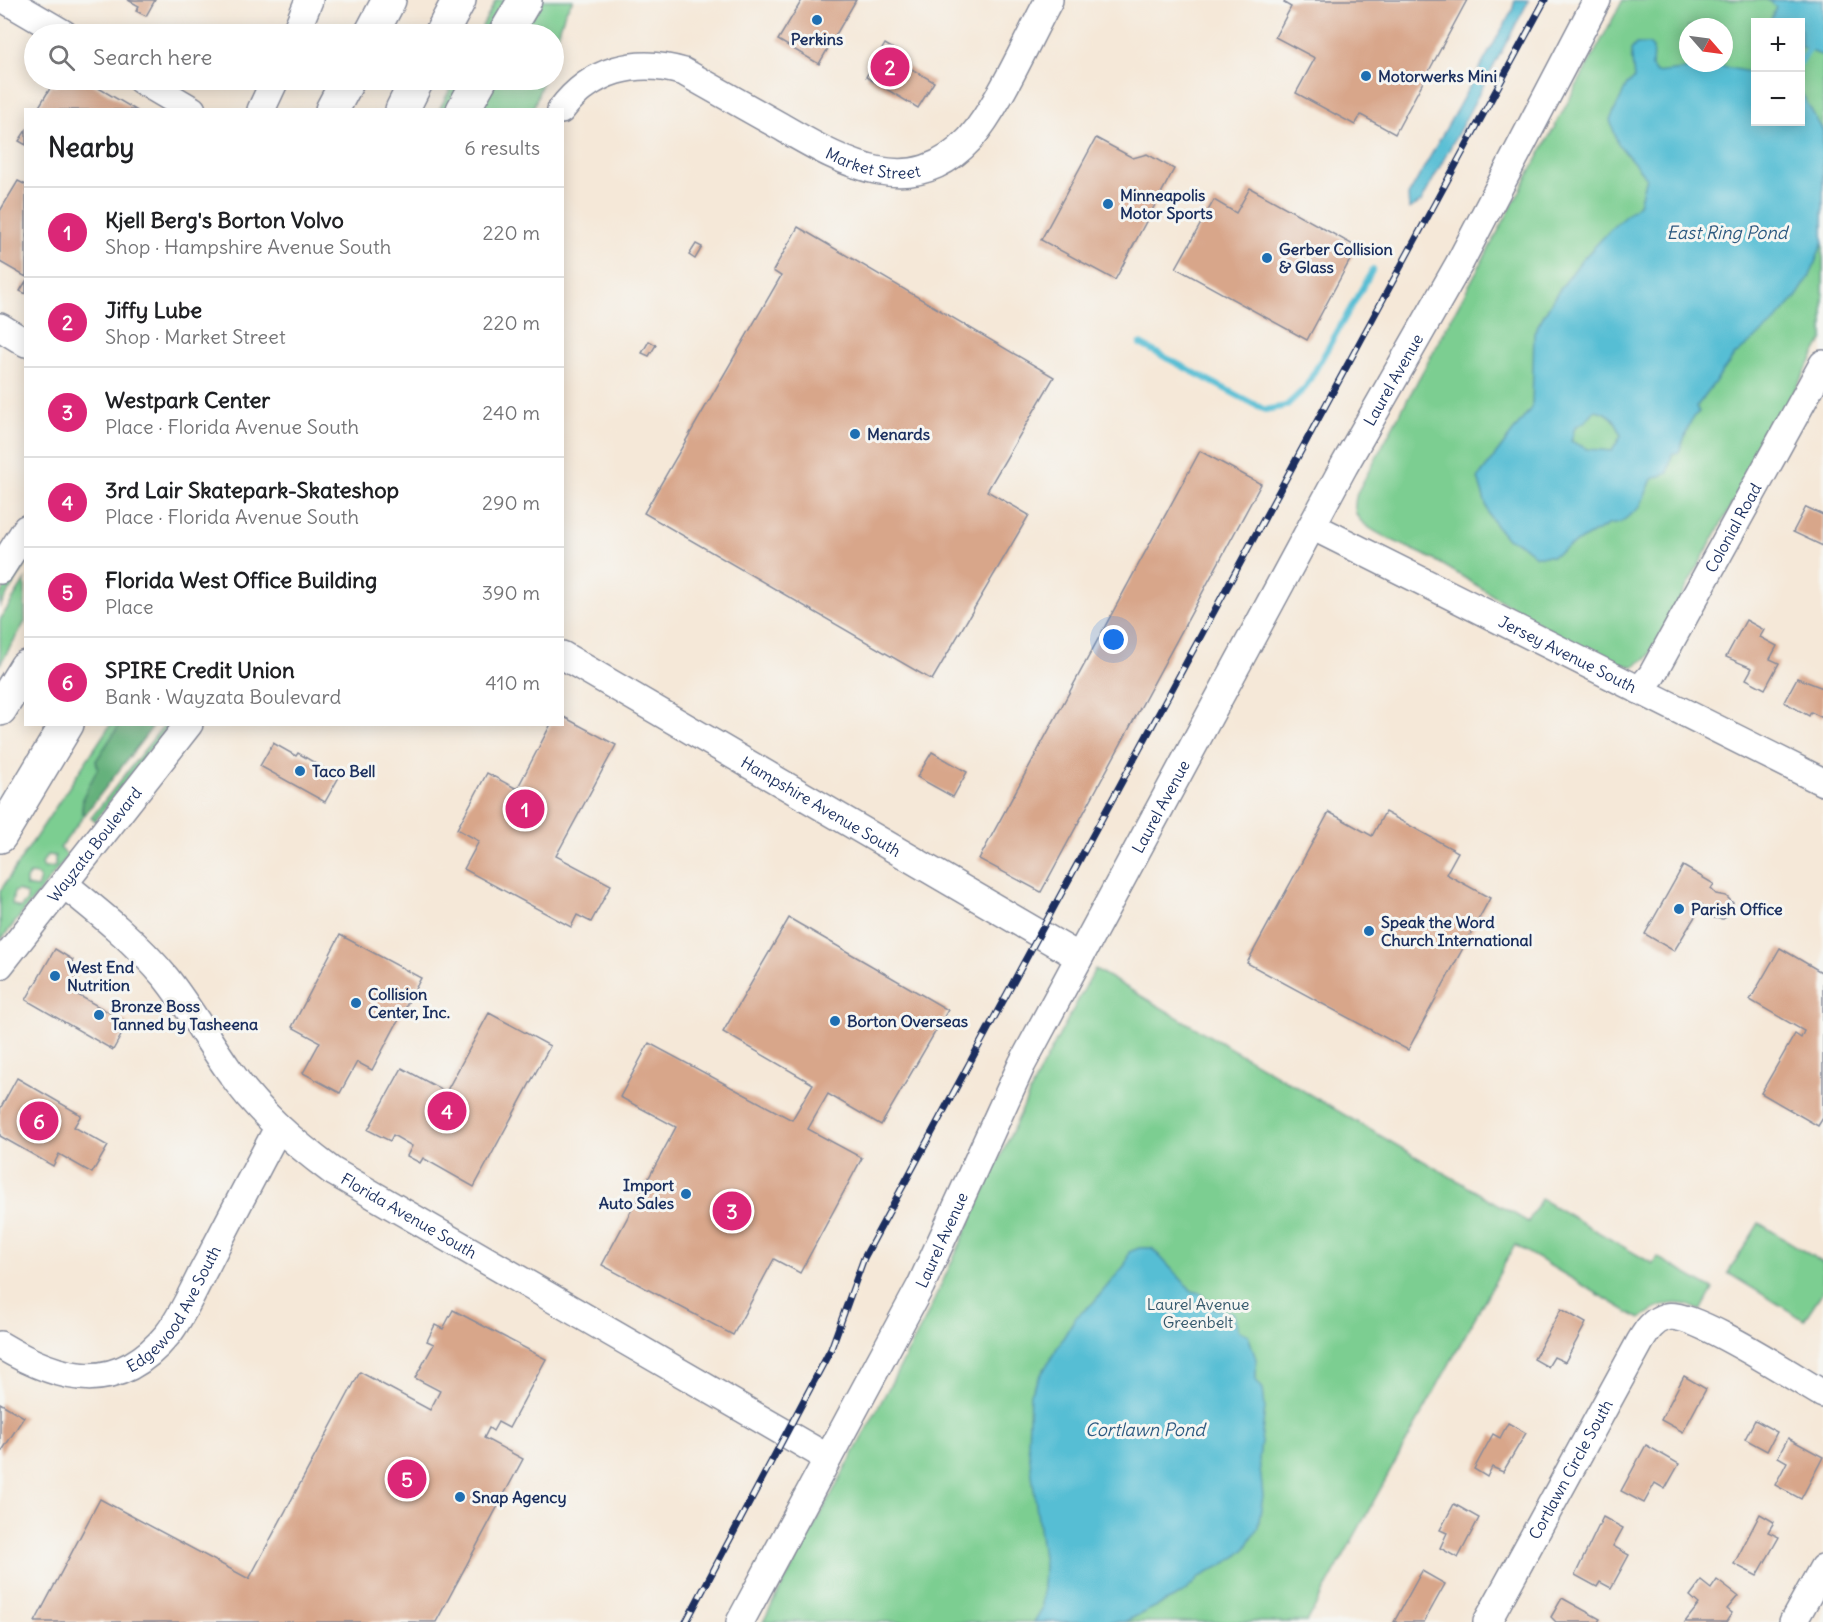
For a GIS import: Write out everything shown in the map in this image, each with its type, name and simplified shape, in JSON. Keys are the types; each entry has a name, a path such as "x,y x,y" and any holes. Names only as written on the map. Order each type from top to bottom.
{"highway":[{"path":"376,24 389,0"},
{"path":"446,24 459,0"},
{"path":"511,24 525,0"},
{"path":"333,108 343,90"},
{"path":"403,108 412,90"},
{"path":"464,108 474,90"},
{"path":"0,709 24,670"},
{"path":"0,836 66,726"}],"street":[{"path":"6,0 47,24"},
{"path":"299,24 309,0"},
{"name":"Market Street","path":"562,108 573,94 587,83 628,66 656,66 684,72 852,165 868,170 906,172 921,169 949,156 970,138 988,113 1049,0"},
{"name":"Laurel Avenue","path":"740,1622 921,1285 989,1133 1079,957 1312,526 1459,264 1597,0"},
{"path":"158,90 189,108"},
{"path":"262,108 270,90"},
{"path":"0,327 24,341"},
{"name":"Colonial Road","path":"1639,690 1652,675 1813,405 1823,364"},
{"name":"Jersey Avenue South","path":"1312,526 1823,782"},
{"path":"0,570 24,532"},
{"name":"Hampshire Avenue South","path":"564,656 1079,957"},
{"name":"Wayzata Boulevard","path":"0,965 187,726"},
{"name":"Florida Avenue South","path":"65,885 122,933 165,977 228,1070 278,1128 332,1171 828,1458"},
{"name":"Edgewood Ave South","path":"0,1345 42,1369 69,1376 100,1375 143,1358 173,1326 278,1128"},
{"name":"Cortlawn Circle South","path":"1487,1622 1640,1342 1649,1328 1659,1320 1676,1316 1700,1323 1823,1394"},
{"path":"1793,1622 1823,1568"}],"green space":[{"path":"496,0 512,0 499,24 483,24"},
{"path":"541,0 573,0 565,12 561,24 525,24"},
{"path":"1623,0 1823,0 1823,339 1648,657 1634,666 1592,653 1565,639 1436,561 1368,527 1359,519 1355,505 1357,493"},
{"path":"450,90 465,90 456,108 440,108"},
{"path":"485,90 540,90 533,108 474,108"},
{"path":"24,557 24,568 0,606 0,596"},
{"path":"24,582 24,624 0,664 0,620"},
{"path":"109,726 119,726 96,761 98,768 82,808 82,812 86,813 60,848 68,856 0,941 0,891","holes":["47,855 55,856 55,867 44,868 42,864","30,874 37,875 40,879 37,888 26,886 26,879","18,890 27,895 27,900 20,908 12,904 14,892"]},
{"path":"119,726 153,726 86,813 82,813 83,797 98,768 96,761"},
{"path":"163,726 168,726 95,821 91,818"},
{"name":"Laurel Avenue Greenbelt","path":"1095,969 1528,1222 1541,1199 1653,1264 1657,1257 1713,1289 1701,1311 1684,1304 1669,1304 1655,1309 1640,1319 1515,1245 1307,1622 763,1622 924,1322 1040,1071"},
{"path":"1759,1223 1823,1263 1823,1291 1804,1320 1728,1273"}],"water":[{"path":"1515,0 1529,0 1421,202 1409,209 1408,196 1512,11"},
{"path":"1768,0 1823,0 1823,56 1805,49 1805,18 1772,18 1776,7"},
{"name":"East Ring Pond","path":"1636,44 1649,44 1653,48 1652,67 1656,73 1679,70 1733,72 1733,69 1751,72 1751,126 1805,126 1805,99 1823,131 1823,241 1810,276 1797,296 1773,324 1734,356 1697,406 1699,412 1692,418 1679,452 1672,454 1668,473 1652,479 1640,507 1620,523 1608,525 1552,556 1536,556 1521,544 1506,538 1497,527 1489,515 1478,478 1532,407 1534,332 1555,296 1581,261 1615,225 1639,204 1646,177 1618,144 1610,120 1627,85 1634,79 1631,50","holes":["1595,410 1609,415 1621,436 1612,451 1587,449 1571,441 1575,427 1586,421"]},
{"name":"Cortlawn Pond","path":"1139,1248 1152,1248 1192,1291 1201,1293 1211,1307 1233,1313 1239,1331 1248,1335 1256,1359 1256,1380 1263,1389 1265,1407 1259,1459 1263,1496 1258,1527 1246,1548 1235,1558 1200,1577 1182,1594 1124,1622 1034,1622 1042,1609 1044,1565 1028,1444 1030,1393 1075,1318 1093,1303 1125,1265 1129,1252"}],"building":[{"path":"128,0 155,0 146,16 136,11 139,6"},
{"name":"Perkins","path":"802,0 856,0 819,64 778,40"},
{"name":"Motorwerks Mini","path":"1286,0 1467,0 1395,134 1361,115 1355,125 1296,93 1315,58 1275,37 1291,7 1284,3"},
{"path":"885,44 895,50 891,57 934,82 918,108 866,77"},
{"path":"49,90 102,90 133,108 38,108"},
{"path":"24,133 24,144 19,141"},
{"name":"Minneapolis Motor Sports","path":"1096,138 1133,158 1147,154 1174,169 1115,280 1041,240"},
{"path":"18,181 24,184 24,276 0,262 0,211"},
{"name":"Gerber Collision & Glass","path":"1250,188 1357,247 1307,340 1176,268 1214,200 1236,213"},
{"name":"Menards","path":"798,227 1054,377 987,491 1029,515 932,680 644,513 781,276 773,271"},
{"path":"696,244 702,247 695,259 689,255"},
{"path":"649,341 656,345 649,356 642,353"},
{"path":"1200,451 1261,484 1041,892 979,859"},
{"path":"1806,507 1823,515 1823,546 1793,532"},
{"path":"1746,620 1764,630 1760,637 1777,646 1770,659 1779,663 1765,689 1746,679 1752,668 1726,657"},
{"path":"1797,678 1823,688 1823,718 1811,712 1809,716 1784,702"},
{"path":"564,717 616,745 556,856 611,885 591,922 577,915 571,927 464,869 479,841 457,829 487,773 517,789 550,726 564,726"},
{"name":"Taco Bell","path":"273,743 296,756 298,753 339,777 325,802 260,766"},
{"path":"932,752 967,772 953,797 917,777"},
{"name":"Speak the Word Church International","path":"1329,812 1372,836 1385,812 1458,852 1446,874 1490,898 1408,1050 1247,963"},
{"name":"Parish Office","path":"1683,866 1714,884 1711,889 1716,894 1726,896 1733,903 1731,913 1723,919 1714,918 1702,905 1674,951 1645,934"},
{"path":"789,918 948,1010 881,1125 828,1094 808,1129 862,1158 800,1273 774,1259 733,1335 602,1265 676,1127 620,1097 649,1043 792,1120 813,1084 723,1032"},
{"name":"Collision Center, Inc.","path":"340,935 421,978 372,1070 357,1062 340,1093 303,1073 320,1042 292,1027"},
{"path":"1780,948 1823,973 1823,1118 1818,1126 1761,1093 1795,1034 1801,1038 1804,1031 1750,1000"},
{"path":"55,949 73,960 71,964 81,969 69,990 128,1023 113,1050 26,1000"},
{"path":"489,1013 550,1046 474,1187 423,1158 420,1163 407,1156 412,1146 393,1135 390,1141 368,1130 402,1068 446,1092"},
{"path":"17,1078 81,1115 74,1127 108,1146 92,1173 59,1154 53,1166 0,1136 0,1109"},
{"path":"1561,1309 1586,1323 1565,1362 1554,1357 1548,1367 1534,1359"},
{"path":"453,1310 546,1359 509,1428 498,1422 493,1431 489,1428 484,1438 523,1459 436,1622 35,1622 100,1499 249,1579 360,1372 430,1410 440,1391 415,1378 434,1344 427,1341 435,1325 443,1329"},
{"path":"1684,1376 1706,1389 1683,1432 1661,1420"},
{"path":"0,1403 24,1417 0,1454"},
{"path":"1755,1420 1777,1432 1767,1451 1745,1439"},
{"path":"1508,1423 1526,1433 1503,1472 1492,1467 1487,1477 1474,1469 1493,1434 1500,1438"},
{"path":"1788,1438 1823,1457 1801,1499 1775,1485 1787,1462 1778,1457"},
{"path":"1646,1445 1679,1464 1665,1489 1655,1483 1644,1503 1621,1491"},
{"path":"1454,1504 1479,1518 1458,1558 1440,1548 1447,1533 1440,1530"},
{"path":"1760,1514 1774,1522 1768,1532 1779,1537 1757,1576 1734,1564"},
{"path":"1603,1517 1623,1528 1613,1546 1629,1555 1611,1588 1600,1582 1597,1587 1575,1575"},
{"path":"1422,1571 1445,1584 1424,1622 1394,1622"},
{"path":"1717,1580 1738,1596 1727,1609 1732,1613 1726,1622 1685,1622 1699,1604 1690,1596 1701,1581 1711,1589"},
{"path":"1562,1598 1600,1619 1598,1622 1556,1622 1551,1617"}],"waterway":[{"path":"1805,56 1811,47"},
{"path":"1140,344 1265,410 1286,406 1305,388 1373,269"}],"railway":[{"path":"686,1622 831,1349 864,1258 1545,0"}],"place":[{"name":"Perkins","path":"817,20"},
{"name":"Jiffy Lube","path":"890,67"},
{"name":"Motorwerks Mini","path":"1366,76"},
{"name":"Minneapolis Motor Sports","path":"1108,204"},
{"name":"Gerber Collision & Glass","path":"1267,258"},
{"name":"Menards","path":"855,434"},
{"name":"Taco Bell","path":"300,771"},
{"name":"Kjell Berg's Borton Volvo","path":"525,809"},
{"name":"Parish Office","path":"1679,909"},
{"name":"Speak the Word Church International","path":"1369,931"},
{"name":"West End Nutrition","path":"55,976"},
{"name":"Collision Center, Inc.","path":"356,1003"},
{"name":"Bronze Boss Tanned by Tasheena","path":"99,1015"},
{"name":"Borton Overseas","path":"835,1021"},
{"name":"3rd Lair Skatepark-Skateshop","path":"447,1111"},
{"name":"SPIRE Credit Union","path":"39,1121"},
{"name":"Import Auto Sales","path":"686,1194"},
{"name":"Westpark Center","path":"732,1211"},
{"name":"Florida West Office Building","path":"407,1479"},
{"name":"Snap Agency","path":"460,1497"}]}
